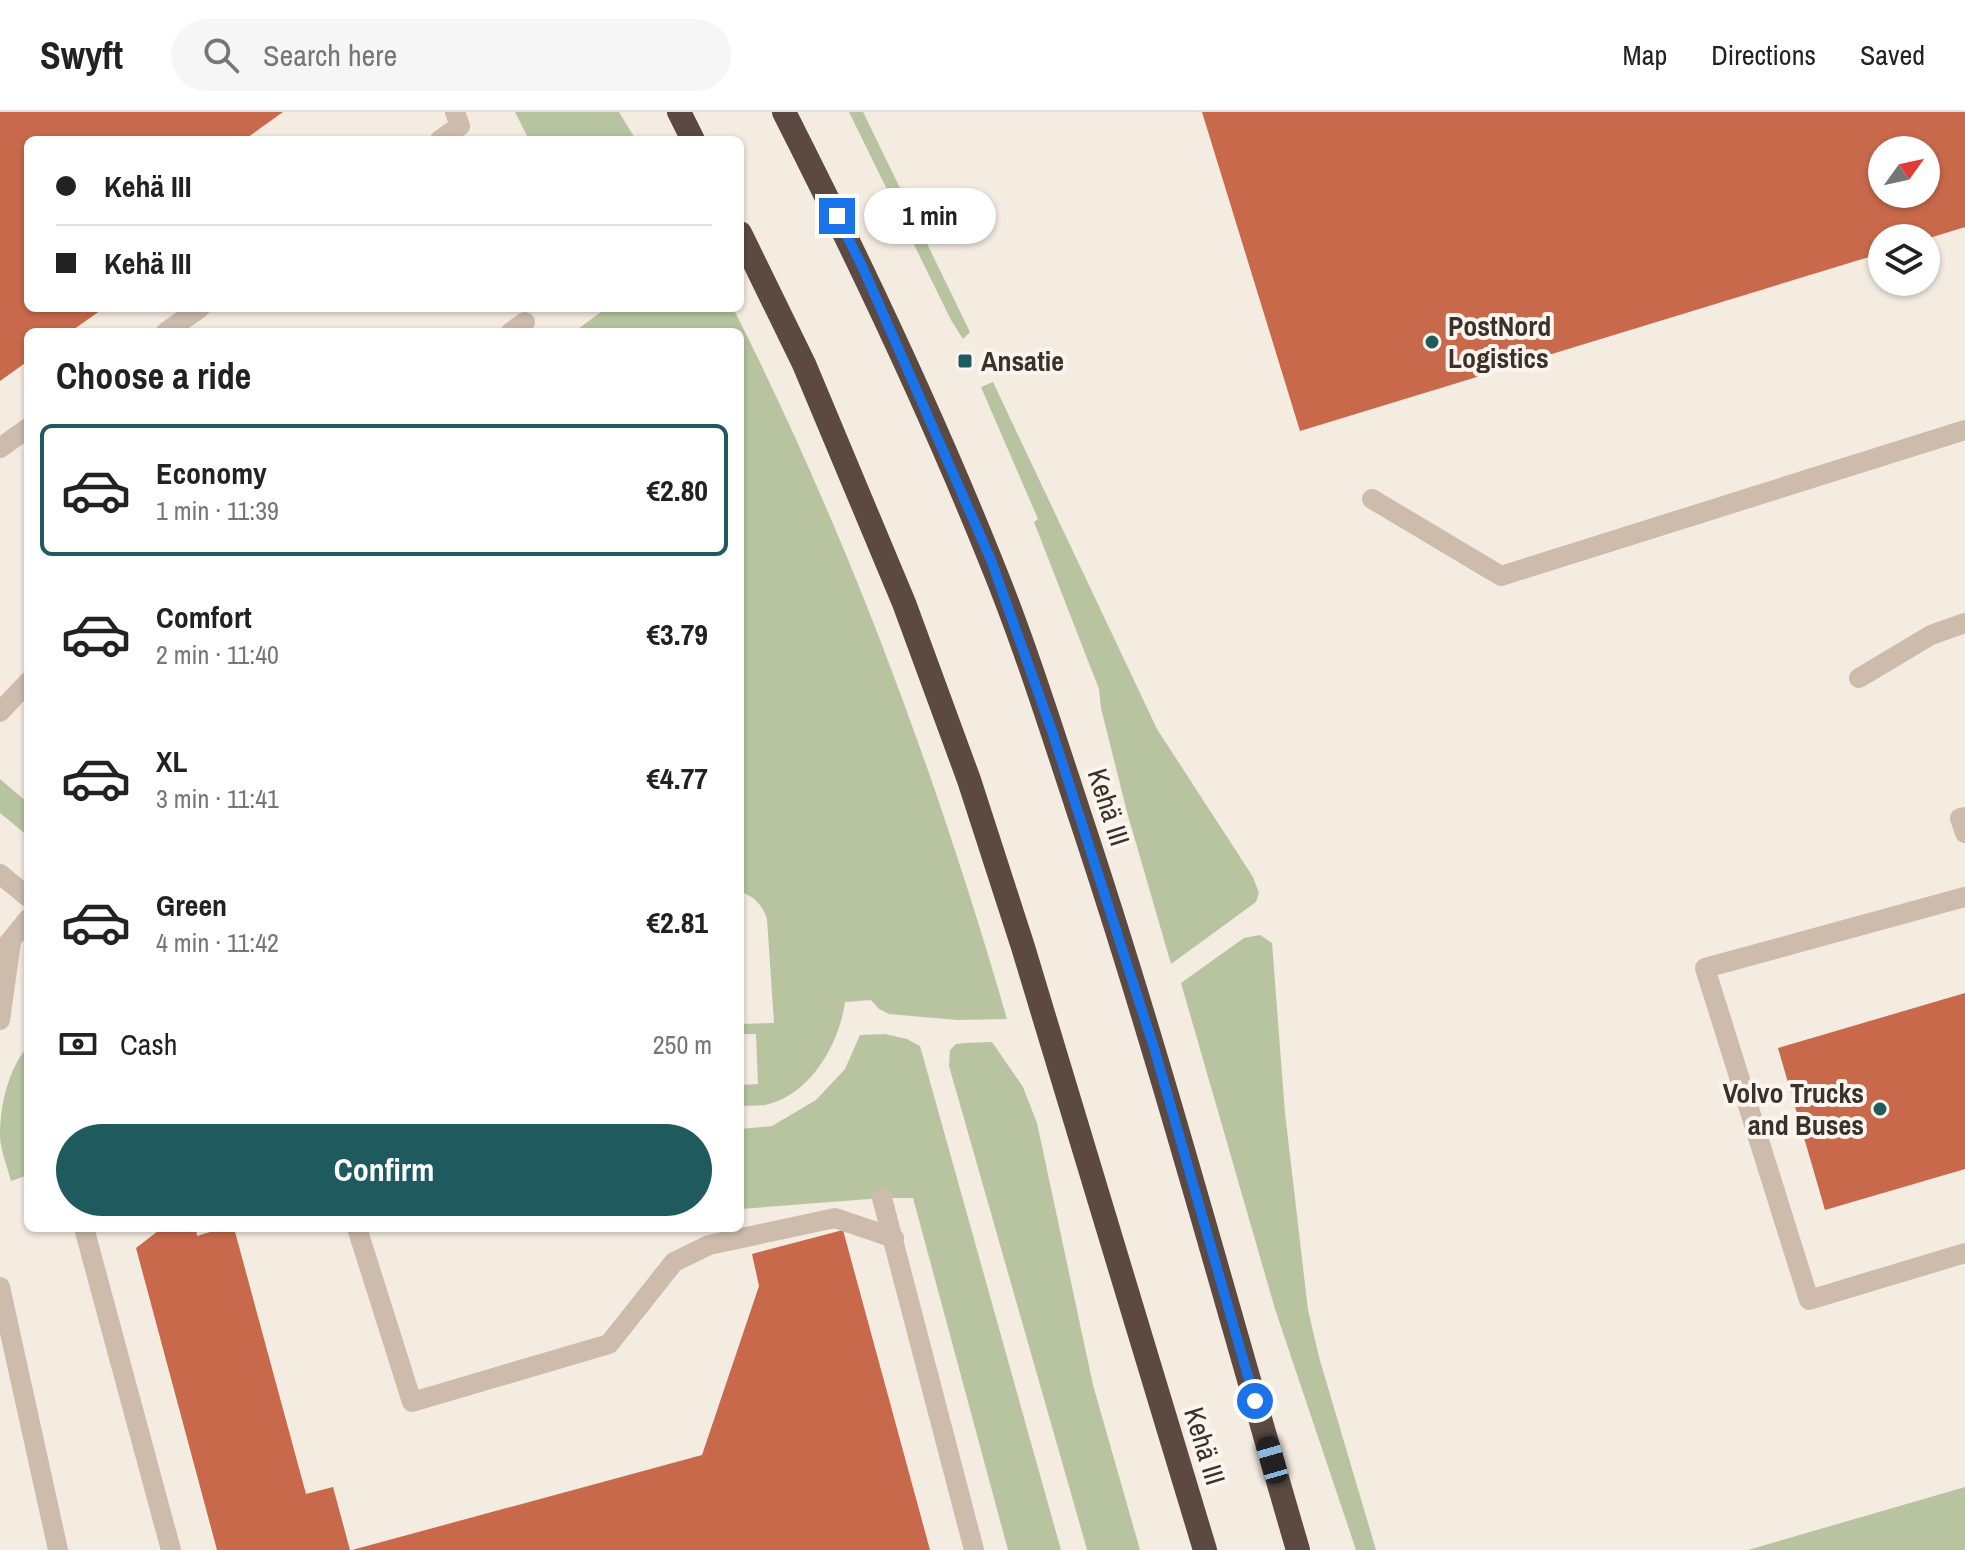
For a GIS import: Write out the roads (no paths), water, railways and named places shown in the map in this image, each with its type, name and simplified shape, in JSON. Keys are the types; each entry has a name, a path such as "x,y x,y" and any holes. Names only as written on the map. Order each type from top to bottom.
{"highway":[{"path":"679,112 691,136"},
{"name":"Kehä III","path":"784,112 863,268 991,560 1114,918 1298,1550"},
{"name":"Kehä III","path":"744,241 804,364 904,603 969,780 1023,947 1205,1550"}],"street":[{"path":"446,136 460,126 455,112"},
{"path":"172,328 194,312"},
{"path":"1372,499 1501,576 1965,430"},
{"path":"0,448 24,431"},
{"path":"1859,678 1931,635 1965,623"},
{"path":"0,712 24,686"},
{"path":"1965,817 1960,818 1965,833"},
{"path":"0,874 24,894"},
{"path":"1965,897 1705,968 1809,1300 1965,1253"},
{"path":"0,1020 6,948 24,924"},
{"path":"882,1198 974,1550"},
{"path":"358,1232 412,1402 609,1344 674,1262 709,1245 835,1218 894,1238"},
{"path":"85,1232 171,1550"},
{"path":"0,1287 58,1550"}],"place":[{"name":"PostNord Logistics","path":"1432,342"},
{"name":"Ansatie","path":"965,361"},
{"name":"Volvo Trucks and Buses","path":"1880,1109"}]}
